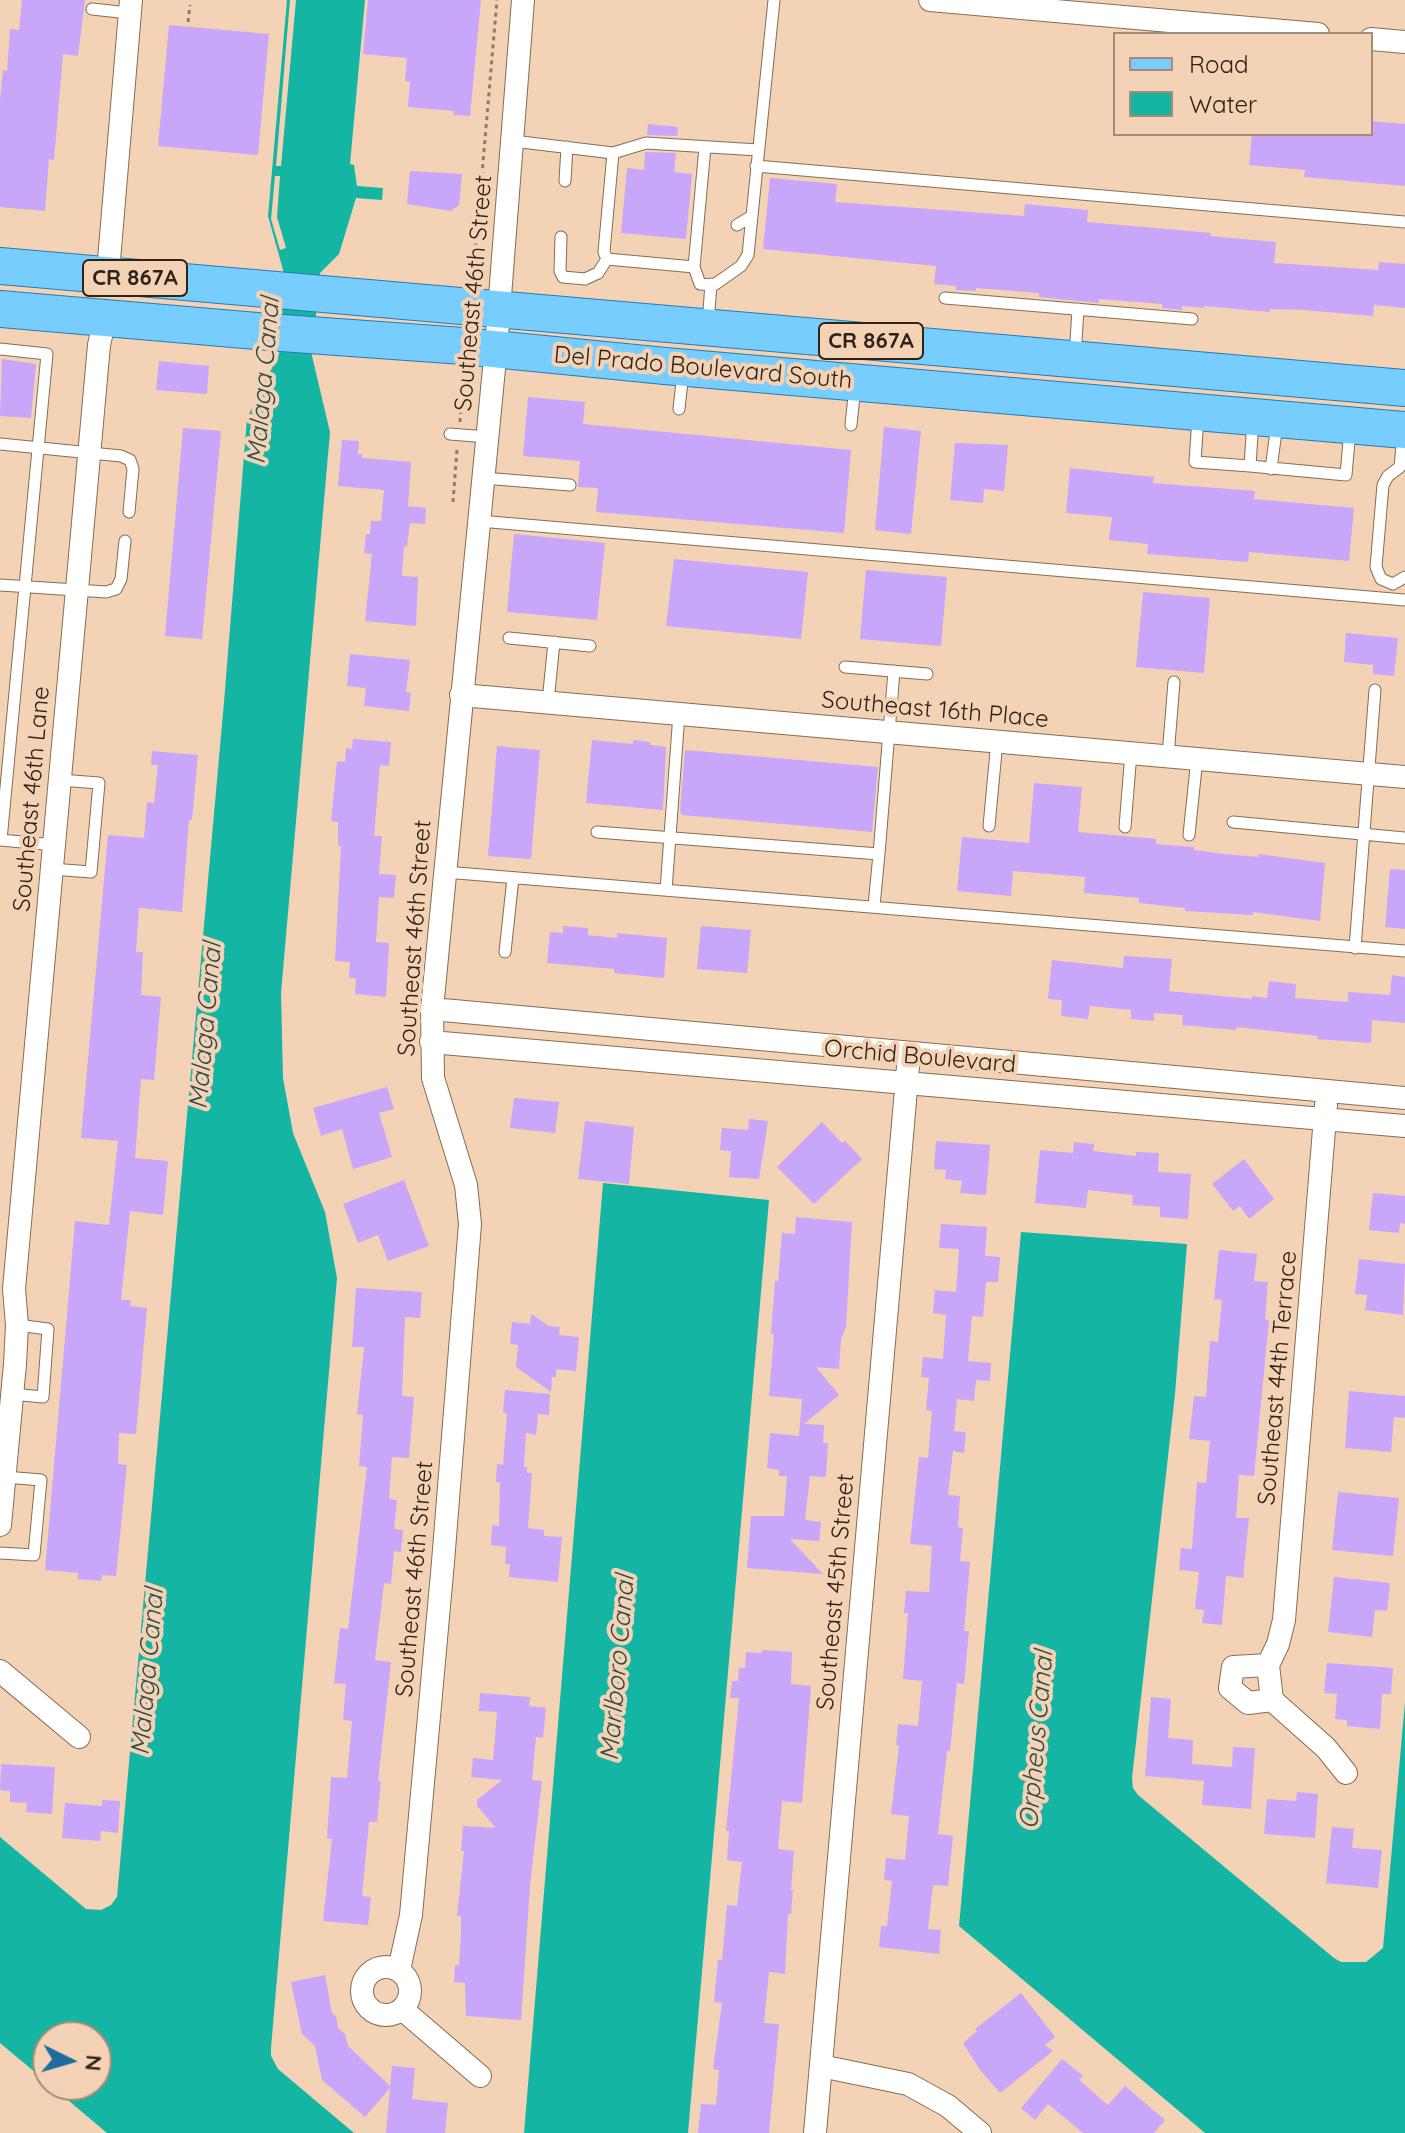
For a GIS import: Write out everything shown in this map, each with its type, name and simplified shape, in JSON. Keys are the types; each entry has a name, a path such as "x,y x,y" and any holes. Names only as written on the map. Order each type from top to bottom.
{"main road":[{"name":"Del Prado Boulevard South","path":"0,266 105,276 276,303 340,336 1404,430"},
{"path":"0,290 65,295 82,291 105,276"},
{"name":"Del Prado Boulevard South","path":"0,309 108,318 338,296 1405,388"}],"street":[{"name":"Southeast 46th Street","path":"402,2009 407,2003 410,1989 399,1970 411,1915 470,1224 466,1185 433,1078 432,1009 487,437 480,347 483,308 513,141 523,0"},
{"path":"930,0 1295,32"},
{"path":"105,276 110,249 130,7"},
{"path":"1373,39 1405,42"},
{"name":"Southeast 46th Lane","path":"0,1525 17,1325 7,1289 55,845 99,345 108,318"},
{"name":"Southeast 16th Place","path":"461,695 1405,777"},
{"name":"Orchid Boulevard","path":"432,1009 1405,1098"},
{"name":"Orchid Boulevard","path":"431,1042 1405,1126"},
{"name":"Southeast 45th Street","path":"815,2133 909,1055"},
{"name":"Southeast 44th Terrace","path":"1272,1700 1268,1665 1284,1620 1327,1092"},
{"path":"1268,1665 1233,1667 1230,1688 1248,1703 1272,1700 1326,1748 1346,1773"},
{"path":"0,1671 79,1737"},
{"path":"399,1970 383,1966 368,1973 363,1980 362,1997 371,2011 395,2013 402,2009 480,2076"},
{"path":"821,2066 908,2084 929,2093 980,2133"}],"lane":[{"path":"705,147 699,211 701,243 694,267 700,284 711,284 741,266 748,255 774,0"},
{"path":"92,9 130,7"},
{"path":"513,141 613,153 646,143 758,150"},
{"path":"565,181 567,147"},
{"path":"607,259 604,252 613,153"},
{"path":"741,187 756,172 1405,222"},
{"path":"699,211 712,205"},
{"path":"737,225 752,216"},
{"path":"561,237 560,271 563,277 585,279 598,273 607,259"},
{"path":"607,259 694,267"},
{"path":"708,327 711,284"},
{"path":"945,298 1192,319"},
{"path":"1074,359 1078,309"},
{"path":"0,349 47,354 0,840 55,845"},
{"path":"679,409 683,368"},
{"path":"851,425 855,383"},
{"path":"1199,413 1195,462 1271,469 1346,475 1350,426"},
{"path":"1250,466 1265,418"},
{"path":"1265,418 1271,469"},
{"path":"1393,584 1381,579 1376,567 1383,485 1388,476 1403,469 1404,430"},
{"path":"454,435 487,437"},
{"path":"0,444 121,456 130,460 133,469 129,512"},
{"path":"483,478 570,485"},
{"path":"479,521 1405,600"},
{"path":"0,585 106,592 116,589 121,579 125,541"},
{"path":"1393,584 1405,577"},
{"path":"1391,599 1393,584"},
{"path":"509,638 590,646"},
{"path":"548,702 554,642"},
{"path":"845,667 927,674"},
{"path":"874,906 894,671"},
{"path":"1168,756 1174,682"},
{"path":"1355,948 1375,690"},
{"path":"666,890 679,714"},
{"path":"989,826 997,741"},
{"path":"1125,827 1131,752"},
{"path":"1189,835 1197,758"},
{"path":"52,869 91,872 99,783 60,780"},
{"path":"1233,822 1405,838"},
{"path":"597,832 879,854"},
{"path":"445,872 1405,951"},
{"path":"505,952 513,878"},
{"path":"12,1394 43,1397 48,1329 17,1325"},
{"path":"0,1553 34,1555 41,1480 5,1477"}],"path":[{"path":"483,308 468,283 474,267 497,0"},
{"path":"188,22 190,5"},
{"path":"453,502 454,435 463,382 461,371 480,347"}],"water":[{"name":"Malaga Canal","path":"287,0 365,0 350,164 354,165 357,186 383,188 382,200 356,198 339,254 320,273 312,356 330,432 281,993 283,1078 293,1133 325,1212 337,1278 271,2048 271,2056 278,2069 354,2133 107,2133 69,2101 112,2101 112,2021 32,2021 32,2070 0,2043 0,1837 86,1909 101,1910 111,1905 117,1897 247,418 279,354 285,277 268,216"},
{"name":"Marlboro Canal","path":"603,1183 769,1200 688,2133 524,2133"},
{"name":"Orpheus Canal","path":"1021,1232 1187,1244 1175,1394 1133,1788 1341,1962 1366,1962 1383,1948 1405,1702 1405,2133 1205,2133 959,1926"}],"pier":[{"path":"290,0 296,0 281,166 276,166"},
{"path":"275,176 280,176 277,217 286,248 280,250 271,219"}],"building":[{"path":"22,0 85,0 78,56 63,54 54,160 49,159 45,211 0,207 3,70 7,71 10,29 19,30"},
{"path":"368,0 481,0 470,116 454,115 454,111 408,107 410,82 405,81 407,58 363,54"},
{"path":"169,25 269,34 258,155 158,146"},
{"path":"1373,121 1405,124 1405,186 1304,177 1305,170 1249,165 1252,136 1373,136"},
{"path":"648,124 678,127 677,136 647,135"},
{"path":"645,152 676,153 674,172 692,174 686,239 621,233 627,168 644,170"},
{"path":"410,171 462,174 459,205 451,211 407,204"},
{"path":"770,178 837,184 835,202 1024,216 1025,204 1088,210 1087,222 1276,242 1274,263 1378,270 1379,262 1405,264 1405,308 1374,305 1373,316 1204,306 1182,306 1182,310 1162,308 1162,304 1099,299 1099,303 1039,297 1039,293 976,288 976,291 956,290 956,286 934,284 936,266 763,249"},
{"path":"2,359 36,364 31,418 0,416"},
{"path":"159,361 209,366 207,394 156,390"},
{"path":"528,397 585,402 583,424 851,450 844,533 596,512 598,488 578,487 580,461 523,456"},
{"path":"884,427 921,431 911,534 875,530"},
{"path":"183,428 221,431 202,639 165,636"},
{"path":"342,440 359,441 358,454 362,454 362,458 411,462 408,506 426,508 425,524 410,523 407,547 404,546 402,576 418,577 416,626 365,621 372,554 364,553 366,534 370,534 371,521 381,521 384,490 338,486"},
{"path":"955,443 1008,445 1004,491 984,489 983,503 950,500"},
{"path":"1070,468 1154,477 1153,483 1255,491 1254,499 1354,508 1349,561 1249,552 1248,562 1147,554 1148,544 1109,540 1112,517 1066,513"},
{"path":"514,534 605,543 597,620 507,612"},
{"path":"674,559 808,572 801,639 666,626"},
{"path":"866,570 947,577 941,646 860,639"},
{"path":"1143,592 1210,598 1204,673 1136,667"},
{"path":"1346,633 1398,638 1394,676 1373,674 1373,665 1344,662"},
{"path":"350,654 410,660 406,692 411,693 409,711 364,706 366,688 347,686"},
{"path":"353,739 391,742 389,766 380,765 374,836 382,836 379,874 396,875 394,898 379,897 376,942 389,943 386,997 355,994 356,978 349,978 350,962 335,961 341,846 338,846 338,822 331,821 337,761 345,762 346,748 352,749"},
{"path":"592,740 633,744 633,740 666,747 663,810 586,803"},
{"path":"497,746 540,750 531,859 488,856"},
{"path":"685,750 878,767 872,832 682,815"},
{"path":"152,751 198,755 182,912 139,908 136,952 143,952 141,995 161,997 154,1080 141,1079 135,1158 168,1161 163,1215 130,1211 121,1300 131,1300 130,1306 147,1308 136,1434 119,1433 118,1464 127,1465 116,1576 102,1575 101,1581 78,1579 78,1573 45,1570 75,1221 109,1225 118,1141 81,1138 108,835 144,838 147,802 154,803 158,765 151,765"},
{"path":"1034,783 1082,787 1078,832 1156,839 1156,844 1194,847 1194,850 1224,854 1258,857 1258,854 1325,863 1320,921 1253,912 1253,915 1185,911 1185,908 1139,903 1139,898 1084,893 1085,877 1013,871 1011,896 957,891 962,837 1029,843"},
{"path":"1390,869 1405,870 1405,929 1385,927"},
{"path":"563,926 588,928 588,935 617,938 617,933 667,938 664,978 614,973 614,969 547,963 550,932 563,933"},
{"path":"701,926 751,930 747,973 697,969"},
{"path":"1124,956 1172,959 1169,991 1252,999 1252,996 1267,998 1269,981 1296,984 1295,998 1348,1002 1348,992 1390,995 1392,975 1405,977 1405,1023 1372,1020 1371,1043 1236,1027 1236,1030 1182,1025 1183,1015 1154,1013 1154,1021 1131,1019 1131,1010 1090,1006 1088,1019 1061,1016 1062,1000 1048,999 1052,960 1123,968"},
{"path":"387,1087 394,1109 379,1113 392,1157 353,1169 342,1129 321,1136 313,1108"},
{"path":"514,1098 559,1102 555,1133 510,1128"},
{"path":"749,1119 768,1121 759,1179 729,1177 731,1151 720,1150 722,1128 748,1130"},
{"path":"585,1121 634,1127 629,1184 578,1179"},
{"path":"822,1122 862,1159 814,1204 777,1167"},
{"path":"936,1141 990,1145 986,1195 960,1193 962,1181 945,1179 946,1170 934,1169"},
{"path":"1074,1142 1094,1144 1093,1151 1136,1156 1136,1152 1159,1153 1158,1172 1191,1174 1188,1219 1160,1217 1160,1207 1132,1205 1133,1195 1088,1190 1086,1208 1035,1203 1040,1150 1073,1153"},
{"path":"1244,1159 1274,1199 1249,1219 1240,1206 1233,1211 1212,1184"},
{"path":"404,1180 429,1246 388,1261 378,1235 358,1243 343,1204"},
{"path":"1373,1193 1405,1196 1405,1224 1400,1223 1399,1233 1369,1230"},
{"path":"796,1217 852,1222 846,1327 841,1339 839,1369 816,1367 839,1395 804,1424 824,1425 823,1443 828,1443 826,1477 810,1476 805,1520 821,1522 819,1541 790,1539 823,1574 747,1568 751,1516 784,1516 787,1476 779,1476 779,1470 767,1468 770,1433 799,1436 802,1399 769,1396 775,1281 778,1281 782,1233 795,1234"},
{"path":"941,1224 987,1227 985,1256 1000,1257 998,1282 986,1282 983,1317 972,1316 968,1361 991,1363 990,1381 976,1380 974,1401 957,1399 954,1431 966,1432 964,1453 953,1451 948,1495 960,1496 958,1527 963,1528 960,1561 970,1562 964,1631 969,1631 964,1684 957,1683 938,1834 953,1836 948,1886 933,1885 928,1929 941,1930 939,1954 879,1947 881,1926 887,1926 892,1881 884,1880 886,1858 905,1860 909,1816 891,1814 899,1746 896,1745 898,1724 918,1726 922,1681 903,1679 908,1613 904,1613 906,1591 929,1592 932,1546 910,1544 919,1457 928,1458 932,1411 926,1410 929,1378 921,1377 923,1357 943,1359 946,1315 933,1313 935,1290 956,1292 959,1249 939,1248"},
{"path":"1219,1250 1257,1254 1254,1281 1268,1282 1265,1319 1269,1320 1254,1476 1239,1475 1236,1518 1249,1518 1243,1578 1226,1576 1222,1625 1202,1623 1204,1610 1195,1609 1199,1572 1179,1570 1181,1548 1192,1549 1197,1482 1206,1483 1210,1441 1189,1439 1194,1396 1206,1397 1210,1341 1218,1342 1222,1300 1214,1299"},
{"path":"1359,1259 1405,1264 1403,1315 1365,1310 1367,1295 1355,1294"},
{"path":"356,1288 422,1292 420,1318 405,1317 402,1396 414,1397 409,1458 392,1457 389,1499 397,1500 394,1529 403,1530 401,1552 394,1551 391,1584 384,1583 375,1660 391,1662 378,1781 381,1781 377,1822 369,1822 362,1896 371,1897 368,1925 323,1921 332,1839 327,1838 331,1777 347,1778 352,1721 343,1720 346,1684 334,1683 340,1628 348,1629 367,1467 359,1466 363,1415 357,1414 364,1347 352,1347"},
{"path":"531,1314 549,1326 560,1327 559,1335 579,1337 576,1371 556,1369 551,1392 516,1367 518,1345 510,1344 512,1322 530,1324"},
{"path":"505,1390 550,1394 549,1415 538,1414 536,1435 526,1433 524,1467 527,1467 527,1473 532,1473 528,1528 544,1530 544,1536 562,1537 558,1582 509,1577 510,1564 505,1564 506,1547 491,1545 492,1525 499,1526 500,1482 496,1482 497,1464 503,1465 507,1414 503,1412"},
{"path":"1349,1391 1405,1396 1405,1418 1394,1417 1391,1452 1345,1448"},
{"path":"1338,1492 1399,1498 1393,1556 1332,1550"},
{"path":"1334,1577 1390,1583 1387,1611 1375,1610 1372,1637 1328,1632"},
{"path":"762,1650 792,1652 791,1684 811,1686 802,1803 782,1801 778,1849 794,1851 793,1890 791,1914 788,1914 785,1974 769,1972 764,2023 779,2024 769,2133 698,2133 701,2104 716,2105 719,2070 713,2069 722,2003 714,2002 718,1960 722,1960 727,1905 737,1906 742,1862 727,1860 729,1831 726,1831 739,1698 730,1698 732,1681 738,1681 739,1668 745,1668 746,1652 762,1653"},
{"path":"1327,1663 1393,1668 1391,1694 1382,1694 1380,1729 1347,1726 1347,1720 1335,1719 1337,1694 1324,1693"},
{"path":"480,1693 530,1697 529,1706 546,1708 543,1738 536,1737 532,1780 542,1781 530,1885 521,2020 466,2016 465,1983 454,1982 455,1965 459,1965 461,1934 461,1916 457,1916 464,1851 461,1851 463,1826 496,1828 477,1806 477,1800 502,1780 471,1777 473,1758 493,1760 497,1712 479,1711"},
{"path":"1151,1697 1171,1699 1168,1738 1193,1740 1192,1764 1232,1767 1233,1747 1255,1748 1251,1809 1202,1805 1204,1781 1145,1776"},
{"path":"1,1764 55,1767 52,1814 26,1812 27,1803 10,1802 10,1791 0,1790"},
{"path":"1297,1792 1318,1794 1315,1838 1264,1834 1267,1799 1296,1801"},
{"path":"102,1800 120,1801 118,1833 101,1831 100,1841 62,1838 65,1803 102,1806"},
{"path":"1332,1827 1354,1829 1352,1848 1382,1850 1378,1888 1326,1883"},
{"path":"325,1975 332,2013 336,2016 338,2028 345,2034 348,2046 390,2086 392,2066 415,2068 412,2099 448,2103 445,2133 386,2133 390,2088 365,2117 322,2080 315,2046 302,2034 291,1982"},
{"path":"1021,1993 1055,2037 1045,2045 1053,2051 1000,2093 963,2043 977,2031 975,2029"},
{"path":"1062,2059 1083,2076 1079,2080 1108,2105 1125,2086 1165,2120 1154,2133 1083,2133 1048,2104 1035,2120 1021,2108"}]}
